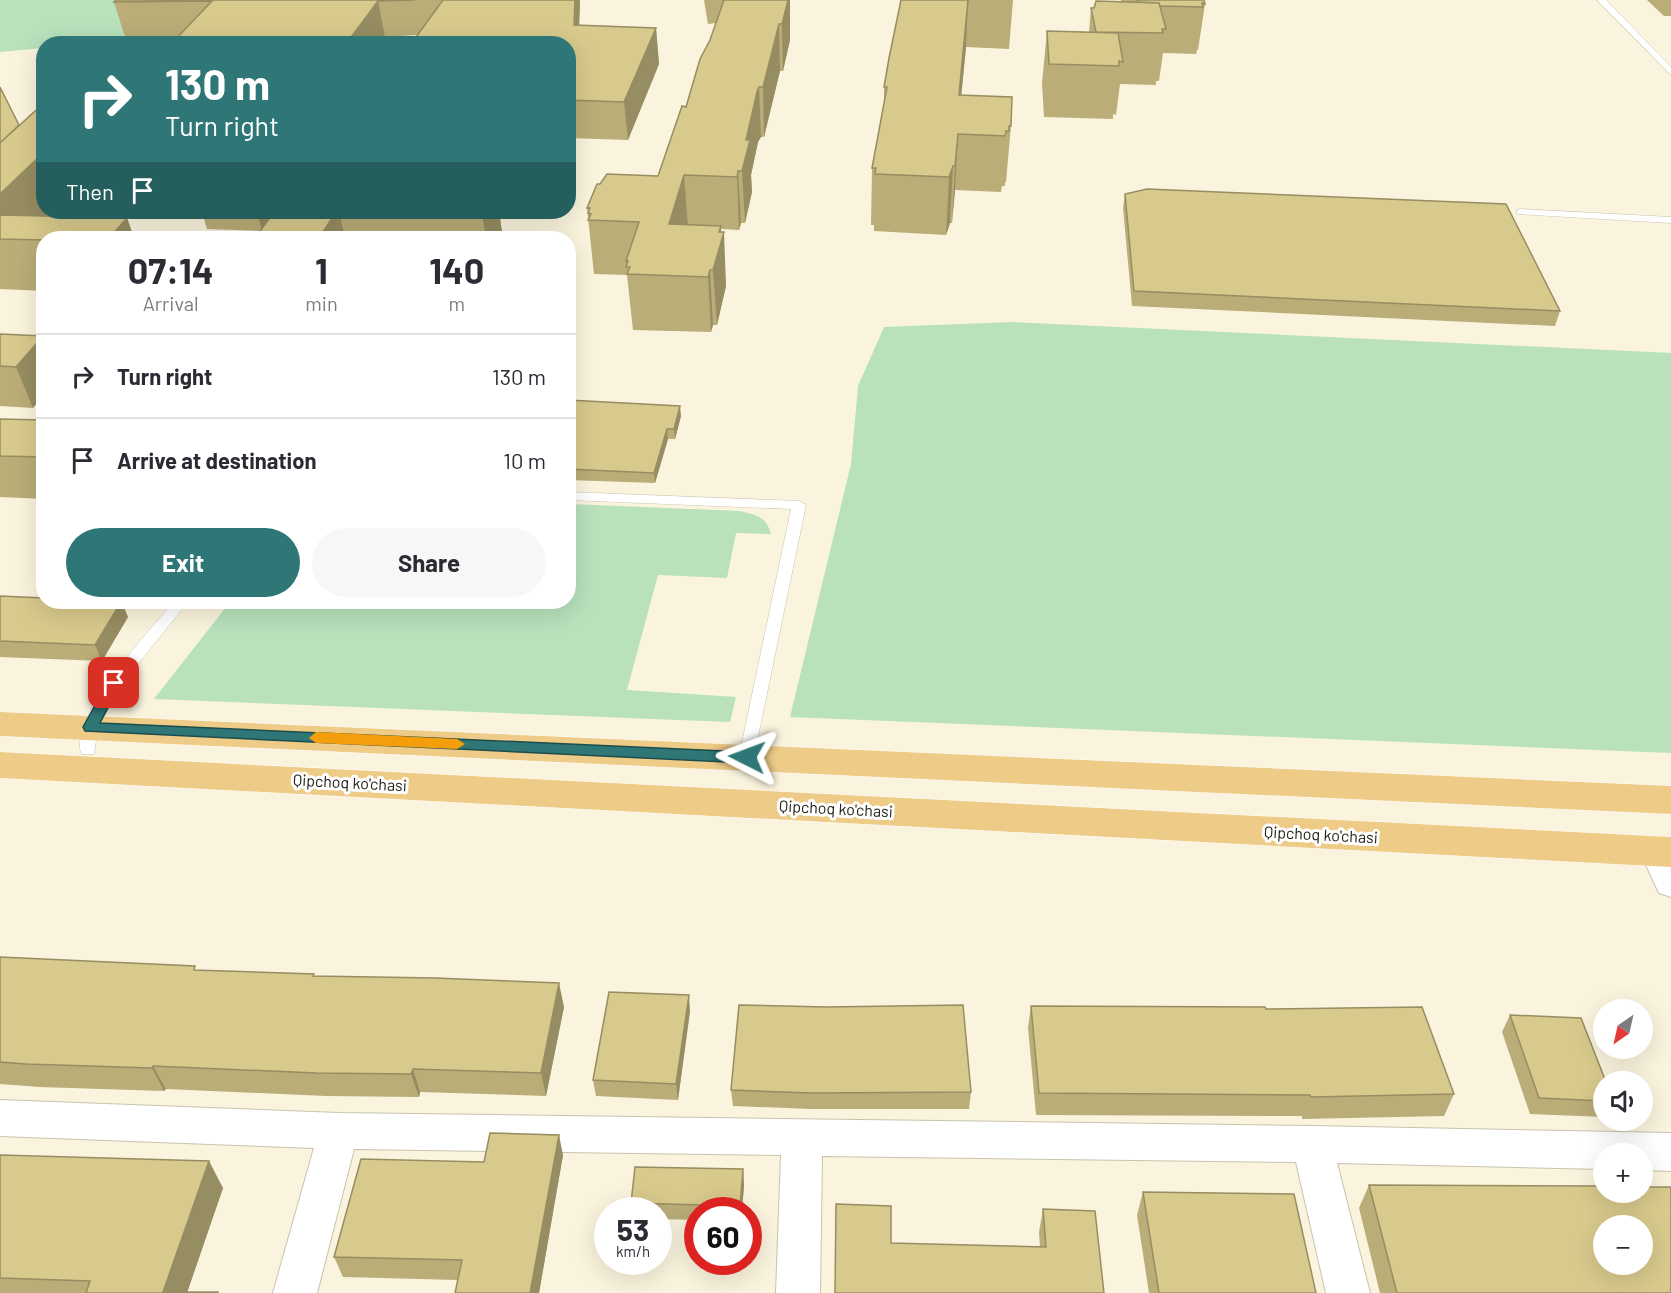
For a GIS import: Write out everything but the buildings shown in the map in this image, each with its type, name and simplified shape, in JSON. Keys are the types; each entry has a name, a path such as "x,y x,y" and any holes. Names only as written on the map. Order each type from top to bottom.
{"main road":[{"name":"Qipchoq ko'chasi","path":"0,724 96,744 1533,846 1666,862"},
{"name":"Qipchoq ko'chasi","path":"0,765 96,744 747,757 1671,800"},
{"path":"1510,793 1525,798 1550,820 1547,836 1533,846"}],"street":[{"path":"0,1118 339,1131 1312,1144 1671,1152"},
{"path":"295,1293 339,1131"},
{"path":"798,1293 802,1138"},
{"path":"1312,1144 1348,1293"}],"lane":[{"path":"1601,0 1671,72"},
{"path":"1521,212 1671,220"},
{"path":"576,496 799,505 747,757"},
{"path":"96,744 114,683 175,609"}],"green space":[{"path":"0,0 153,0 123,36 36,36 36,49 0,52"},
{"path":"1012,322 1671,353 1671,753 790,717 851,464 858,386 884,327"},
{"path":"576,504 740,511 756,515 763,520 771,534 736,533 727,578 658,575 627,690 736,697 730,722 154,699 225,609 576,609"}],"slow traffic":[{"path":"316,738 457,744"}],"route":[{"path":"114,683 90,727 747,757"}]}
